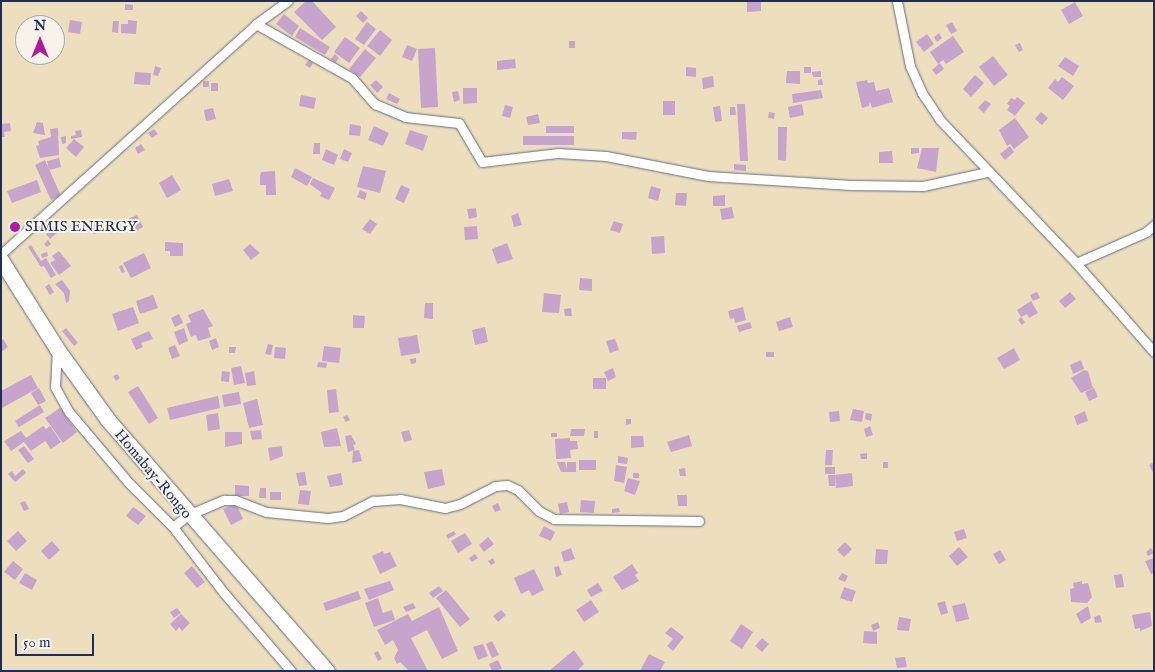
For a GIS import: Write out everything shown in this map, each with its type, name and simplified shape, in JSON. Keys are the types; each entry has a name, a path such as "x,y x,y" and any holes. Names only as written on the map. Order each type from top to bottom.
{"highway":[{"name":"Homabay-Rongo","path":"1,260 80,385 188,514 327,671"}],"street":[{"path":"1,254 256,24 288,1"},
{"path":"897,1 910,66 922,93 940,120 1076,263 1154,352"},
{"path":"256,24 352,78 375,104 405,117 459,123 482,162 558,153 606,156 708,176 851,185 923,186 988,172"},
{"path":"1076,263 1146,232 1154,225"},
{"path":"57,349 55,387 69,412 129,483 173,527 224,593 291,671"},
{"path":"173,527 188,514 224,500 235,500 267,512 328,518 343,516 373,501 391,500 444,508 460,504 495,486 507,485 518,490 539,511 554,519 699,521"}],"building":[{"path":"306,1 312,1 336,27 322,40 294,12"},
{"path":"747,1 761,1 761,11 747,12"},
{"path":"1075,2 1083,16 1069,24 1061,10"},
{"path":"125,4 133,5 133,10 125,10"},
{"path":"361,11 368,18 363,23 356,16"},
{"path":"284,14 299,26 292,36 276,24"},
{"path":"70,20 82,22 80,34 68,32"},
{"path":"128,20 137,21 136,34 121,33 121,24 128,24"},
{"path":"113,21 119,21 118,33 112,32"},
{"path":"367,22 376,29 364,45 355,39"},
{"path":"952,22 957,31 951,34 946,25"},
{"path":"300,28 330,47 325,55 295,37"},
{"path":"380,30 392,40 380,56 367,46"},
{"path":"939,33 942,38 937,42 934,37"},
{"path":"927,34 934,44 924,52 916,42"},
{"path":"953,36 964,52 946,64 943,60 938,64 930,52"},
{"path":"345,37 360,48 349,63 334,52"},
{"path":"569,41 575,41 575,48 569,48"},
{"path":"1020,43 1023,50 1019,52 1015,45"},
{"path":"407,45 417,49 412,61 402,57"},
{"path":"435,48 438,107 421,108 418,49"},
{"path":"365,49 376,58 360,77 349,69"},
{"path":"335,54 339,58 335,63 331,59"},
{"path":"993,56 1008,75 994,86 979,67"},
{"path":"1065,57 1079,66 1073,76 1058,66"},
{"path":"515,59 516,68 497,70 497,61"},
{"path":"309,60 313,63 310,68 305,65"},
{"path":"940,63 944,69 936,75 932,70"},
{"path":"155,66 161,68 158,76 153,75"},
{"path":"686,67 696,68 696,77 686,76"},
{"path":"804,67 811,67 811,73 804,73"},
{"path":"787,71 800,71 800,84 786,83"},
{"path":"821,71 821,77 813,77 812,72"},
{"path":"135,72 151,73 150,85 134,84"},
{"path":"975,75 984,83 971,97 963,89"},
{"path":"713,76 714,87 703,89 702,78"},
{"path":"1062,77 1074,86 1063,100 1048,88 1055,79 1058,82"},
{"path":"822,79 823,85 818,85 818,80"},
{"path":"376,80 383,87 377,93 370,85"},
{"path":"867,80 868,83 874,82 876,91 889,88 893,102 872,108 870,102 869,106 862,108 856,82"},
{"path":"203,81 209,81 209,87 203,87"},
{"path":"211,83 218,83 218,91 211,91"},
{"path":"463,88 477,88 477,103 463,104"},
{"path":"821,90 823,98 793,103 792,94"},
{"path":"458,91 460,100 454,102 452,92"},
{"path":"389,93 400,99 397,104 386,99"},
{"path":"301,95 316,98 314,109 299,106"},
{"path":"1017,97 1025,103 1015,116 1007,110 1010,106 1007,104 1011,98 1015,100"},
{"path":"985,100 991,104 984,113 978,108"},
{"path":"663,101 675,101 675,115 663,115"},
{"path":"737,104 745,104 748,161 740,161"},
{"path":"802,104 804,115 790,118 788,107"},
{"path":"505,105 513,107 510,118 502,116"},
{"path":"720,106 722,121 715,122 713,107"},
{"path":"730,107 735,107 736,115 730,115"},
{"path":"213,108 216,119 206,121 204,110"},
{"path":"769,112 775,113 774,119 768,118"},
{"path":"1041,112 1048,118 1042,125 1035,119"},
{"path":"538,114 540,123 528,125 526,117"},
{"path":"1015,118 1029,137 1014,149 1010,144 1007,146 999,130"},
{"path":"37,122 43,123 45,135 33,133"},
{"path":"10,123 11,131 4,132 5,137 1,137 1,124"},
{"path":"350,124 361,126 360,136 349,135"},
{"path":"374,126 389,133 383,146 368,140"},
{"path":"546,126 574,126 574,133 546,133"},
{"path":"778,127 787,127 786,161 778,160"},
{"path":"58,128 59,155 40,158 36,146 39,145 38,141 51,137 50,129"},
{"path":"154,129 158,134 152,138 148,133"},
{"path":"81,130 82,137 71,139 71,136 76,135 75,131"},
{"path":"410,130 428,136 423,151 405,144"},
{"path":"622,132 637,132 636,140 622,139"},
{"path":"66,136 66,143 62,144 61,137"},
{"path":"523,136 574,136 574,145 523,145"},
{"path":"74,139 84,147 76,157 66,148"},
{"path":"314,143 320,143 320,154 313,154"},
{"path":"141,144 145,150 138,154 135,148"},
{"path":"1010,146 1014,152 1005,160 1000,154"},
{"path":"911,148 919,148 919,153 911,154"},
{"path":"922,148 939,148 936,172 917,168"},
{"path":"326,149 338,155 334,165 322,160"},
{"path":"344,149 352,153 348,162 340,159"},
{"path":"892,151 893,163 879,163 879,152"},
{"path":"59,158 61,167 49,170 47,161"},
{"path":"45,160 61,196 51,200 35,165"},
{"path":"734,164 746,165 746,171 734,170"},
{"path":"363,166 386,171 380,193 357,187"},
{"path":"295,168 312,177 307,186 291,177"},
{"path":"275,171 276,195 266,195 266,185 260,185 261,172"},
{"path":"172,175 181,190 167,198 159,183"},
{"path":"313,178 335,188 329,200 320,196 322,193 310,184"},
{"path":"229,179 233,191 215,196 212,184"},
{"path":"37,180 41,192 12,203 7,191"},
{"path":"401,185 410,189 404,203 395,199"},
{"path":"651,186 661,189 658,201 648,198"},
{"path":"360,190 367,193 365,200 357,197"},
{"path":"676,193 687,193 686,206 675,205"},
{"path":"725,195 725,206 713,206 713,196"},
{"path":"732,207 734,218 722,220 720,209"},
{"path":"476,208 477,217 469,219 467,209"},
{"path":"518,213 522,225 514,227 511,216"},
{"path":"137,215 143,227 134,232 128,219"},
{"path":"370,219 377,224 370,234 362,229"},
{"path":"102,221 105,230 94,234 91,224"},
{"path":"614,221 623,224 620,233 610,230"},
{"path":"477,226 478,239 465,240 464,227"},
{"path":"54,227 58,232 50,239 46,234"},
{"path":"664,236 665,253 652,254 651,237"},
{"path":"48,240 51,244 47,247 44,244"},
{"path":"165,242 183,243 183,256 170,256 170,251 165,251"},
{"path":"507,243 513,259 497,264 492,249"},
{"path":"250,244 260,253 251,260 243,250"},
{"path":"31,245 41,261 46,258 56,275 51,278 44,266 41,267 28,247"},
{"path":"59,251 71,266 59,275 50,263 55,260 52,256"},
{"path":"47,252 48,256 42,258 41,254"},
{"path":"144,253 151,268 131,278 123,263"},
{"path":"122,265 125,272 122,273 119,267"},
{"path":"580,278 592,279 592,291 579,290"},
{"path":"62,280 70,291 69,301 66,303 64,293 55,284"},
{"path":"49,284 54,292 50,295 45,287"},
{"path":"1037,292 1040,298 1033,301 1030,295"},
{"path":"1070,292 1076,299 1065,308 1059,301"},
{"path":"544,293 561,295 559,313 542,312"},
{"path":"153,295 158,308 140,314 136,301"},
{"path":"1031,301 1038,313 1029,318 1027,314 1021,317 1017,310"},
{"path":"425,303 433,303 433,319 424,318"},
{"path":"133,307 139,323 118,331 112,314"},
{"path":"743,307 746,320 735,323 734,318 730,319 728,311"},
{"path":"571,308 572,316 565,316 564,309"},
{"path":"203,309 213,326 208,328 211,337 198,341 196,335 191,337 186,324 191,322 188,315"},
{"path":"179,314 183,323 175,327 171,318"},
{"path":"353,315 365,316 364,328 353,328"},
{"path":"790,317 793,327 779,331 776,322"},
{"path":"1021,317 1025,322 1022,325 1018,320"},
{"path":"750,322 752,328 739,332 737,326"},
{"path":"485,327 488,342 475,345 472,330"},
{"path":"66,328 78,343 74,346 62,331"},
{"path":"184,328 188,341 179,345 174,332"},
{"path":"149,331 153,339 141,343 143,347 136,350 131,339"},
{"path":"417,335 420,353 401,356 398,338"},
{"path":"216,338 219,347 212,350 209,341"},
{"path":"3,339 8,347 1,352 1,340"},
{"path":"615,339 619,350 610,353 606,341"},
{"path":"268,344 273,345 271,355 265,354"},
{"path":"175,345 180,356 172,359 168,348"},
{"path":"324,346 341,348 339,363 322,361"},
{"path":"229,347 236,347 235,353 229,353"},
{"path":"275,347 286,348 285,359 274,358"},
{"path":"1014,348 1020,360 1004,369 997,358"},
{"path":"766,352 774,352 774,357 766,357"},
{"path":"416,358 416,363 411,364 410,359"},
{"path":"1081,360 1084,369 1073,374 1070,365"},
{"path":"318,362 327,363 326,368 317,367"},
{"path":"241,366 245,383 234,385 231,368"},
{"path":"613,368 616,377 608,381 604,372"},
{"path":"1084,370 1088,371 1093,388 1081,393 1071,378"},
{"path":"222,371 230,372 229,382 221,381"},
{"path":"254,371 256,385 247,386 245,373"},
{"path":"117,374 120,378 116,381 113,376"},
{"path":"31,375 38,388 2,408 1,391"},
{"path":"593,378 606,378 606,389 593,389"},
{"path":"138,386 158,418 149,424 128,392"},
{"path":"39,388 46,401 38,405 31,393"},
{"path":"1094,388 1098,397 1089,401 1085,392"},
{"path":"336,389 339,412 329,413 327,390"},
{"path":"239,392 241,404 224,407 222,395"},
{"path":"218,396 220,408 170,420 167,408"},
{"path":"257,399 263,425 249,428 243,403"},
{"path":"40,405 44,412 19,427 15,421"},
{"path":"60,408 77,432 63,443 45,418"},
{"path":"853,409 864,411 862,422 850,420"},
{"path":"839,411 840,421 830,422 829,412"},
{"path":"1085,411 1088,421 1077,425 1074,416"},
{"path":"218,413 220,429 208,431 206,415"},
{"path":"866,413 872,414 871,421 865,419"},
{"path":"347,415 350,420 346,422 343,417"},
{"path":"626,419 631,419 631,424 626,425"},
{"path":"43,426 46,429 50,426 61,442 51,449 45,441 31,451 24,442 11,451 4,441 21,431 26,438"},
{"path":"870,426 873,435 866,437 864,429"},
{"path":"337,428 341,446 324,447 321,432"},
{"path":"571,429 585,429 584,436 570,436"},
{"path":"261,430 262,439 252,440 250,431"},
{"path":"409,430 412,440 404,442 401,432"},
{"path":"594,431 598,431 598,438 594,438"},
{"path":"225,432 242,432 242,444 225,447"},
{"path":"551,433 557,433 557,437 551,437"},
{"path":"351,435 356,444 353,445 355,450 348,452 345,436"},
{"path":"689,435 692,446 671,452 667,442"},
{"path":"631,436 643,436 644,447 631,448"},
{"path":"570,438 570,441 577,441 578,449 570,450 571,458 556,459 555,439"},
{"path":"24,446 34,459 28,463 18,450"},
{"path":"282,446 283,456 270,461 268,448"},
{"path":"359,450 362,461 352,463 353,451"},
{"path":"826,450 833,450 832,465 825,465"},
{"path":"867,453 867,459 861,459 860,454"},
{"path":"618,456 628,458 627,464 618,463"},
{"path":"579,460 596,460 596,470 579,470"},
{"path":"557,462 565,462 567,469 567,462 576,462 576,472 561,472"},
{"path":"883,462 888,462 888,468 883,468"},
{"path":"1154,462 1154,474 1149,465"},
{"path":"616,465 627,467 624,483 614,481"},
{"path":"825,467 835,467 835,474 825,474"},
{"path":"685,468 686,476 680,476 679,469"},
{"path":"23,469 26,473 15,482 8,474 12,471 15,476"},
{"path":"442,469 445,485 428,489 424,472"},
{"path":"305,472 307,485 299,486 296,473"},
{"path":"341,473 343,485 330,487 327,476"},
{"path":"633,473 639,473 639,478 633,478"},
{"path":"852,473 853,486 836,488 835,475"},
{"path":"828,475 835,475 835,486 829,486"},
{"path":"628,478 640,481 635,495 624,491"},
{"path":"235,485 249,486 249,496 235,496"},
{"path":"260,488 266,488 266,498 259,498"},
{"path":"300,490 311,491 309,505 298,504"},
{"path":"270,492 281,492 281,500 270,500"},
{"path":"677,495 687,495 687,506 678,506"},
{"path":"581,500 595,501 594,513 580,512"},
{"path":"25,501 29,509 24,511 20,503"},
{"path":"567,502 569,512 560,514 558,504"},
{"path":"236,503 243,519 231,525 223,509"},
{"path":"498,503 501,510 495,512 492,506"},
{"path":"133,507 146,516 138,525 126,516"},
{"path":"619,508 620,512 612,513 612,509"},
{"path":"544,526 555,532 551,541 539,536"},
{"path":"964,529 967,538 957,541 954,532"},
{"path":"18,531 27,541 16,551 7,541"},
{"path":"454,531 456,534 448,539 446,535"},
{"path":"465,533 472,544 458,553 451,541"},
{"path":"488,537 494,544 484,552 479,545"},
{"path":"52,541 60,550 49,560 41,551"},
{"path":"845,542 852,549 844,557 837,550"},
{"path":"959,547 968,557 957,566 949,556"},
{"path":"571,548 575,559 564,562 561,552"},
{"path":"1151,548 1154,553 1148,556 1146,552"},
{"path":"876,549 888,550 887,564 875,564"},
{"path":"1000,550 1006,560 999,564 993,554"},
{"path":"383,551 384,554 390,552 397,566 380,574 372,556"},
{"path":"475,554 478,558 472,562 469,558"},
{"path":"493,558 495,563 491,565 488,561"},
{"path":"1154,558 1154,573 1151,574 1145,561"},
{"path":"13,561 23,569 15,580 4,572"},
{"path":"632,564 638,573 635,575 639,581 622,590 613,577"},
{"path":"192,566 205,582 197,588 184,573"},
{"path":"559,566 562,575 556,577 554,567"},
{"path":"534,569 544,590 532,596 529,590 521,594 514,578"},
{"path":"25,573 37,580 32,590 19,583"},
{"path":"842,573 848,576 845,582 838,579"},
{"path":"1122,574 1124,587 1116,588 1114,575"},
{"path":"390,581 394,590 369,600 364,589"},
{"path":"1082,581 1082,584 1088,583 1092,597 1087,603 1071,602 1070,589 1074,588 1073,583"},
{"path":"598,583 603,591 591,597 587,590"},
{"path":"439,586 443,591 433,598 429,593"},
{"path":"844,587 856,591 852,602 840,598"},
{"path":"446,590 470,619 460,627 436,598"},
{"path":"358,591 361,599 326,611 323,603"},
{"path":"378,598 383,613 392,610 395,620 374,627 365,603"},
{"path":"591,600 599,612 584,622 576,610"},
{"path":"945,601 948,613 941,615 937,603"},
{"path":"413,603 416,608 406,612 403,607"},
{"path":"965,603 969,619 956,622 952,606"},
{"path":"1088,606 1091,618 1081,624 1076,614"},
{"path":"439,607 458,651 442,659 427,630 411,638 428,671 409,671 400,662 397,664 394,658 398,650 393,640 385,645 377,630 408,614 412,621"},
{"path":"177,608 181,613 174,618 170,612"},
{"path":"501,610 506,615 498,622 493,616"},
{"path":"1150,612 1152,626 1140,631 1140,628 1135,629 1132,615"},
{"path":"181,614 190,623 182,631 179,627 176,631 170,624"},
{"path":"1100,615 1102,622 1095,623 1094,617"},
{"path":"899,617 911,619 909,631 897,630"},
{"path":"878,622 880,628 873,631 871,625"},
{"path":"741,624 753,632 742,649 730,641"},
{"path":"671,627 684,637 673,651 667,646 673,639 665,633"},
{"path":"864,631 877,632 877,644 863,643"},
{"path":"762,638 769,644 762,652 755,646"},
{"path":"492,641 499,655 492,658 486,644"},
{"path":"483,644 488,656 478,660 473,647"},
{"path":"574,650 584,664 577,671 549,671"},
{"path":"378,651 382,659 378,661 374,653"},
{"path":"649,654 665,662 660,671 640,671"},
{"path":"905,657 907,667 897,668 895,658"},
{"path":"498,660 502,669 492,671 489,664"}],"place":[{"name":"SIMIS ENERGY","path":"15,227"}]}
